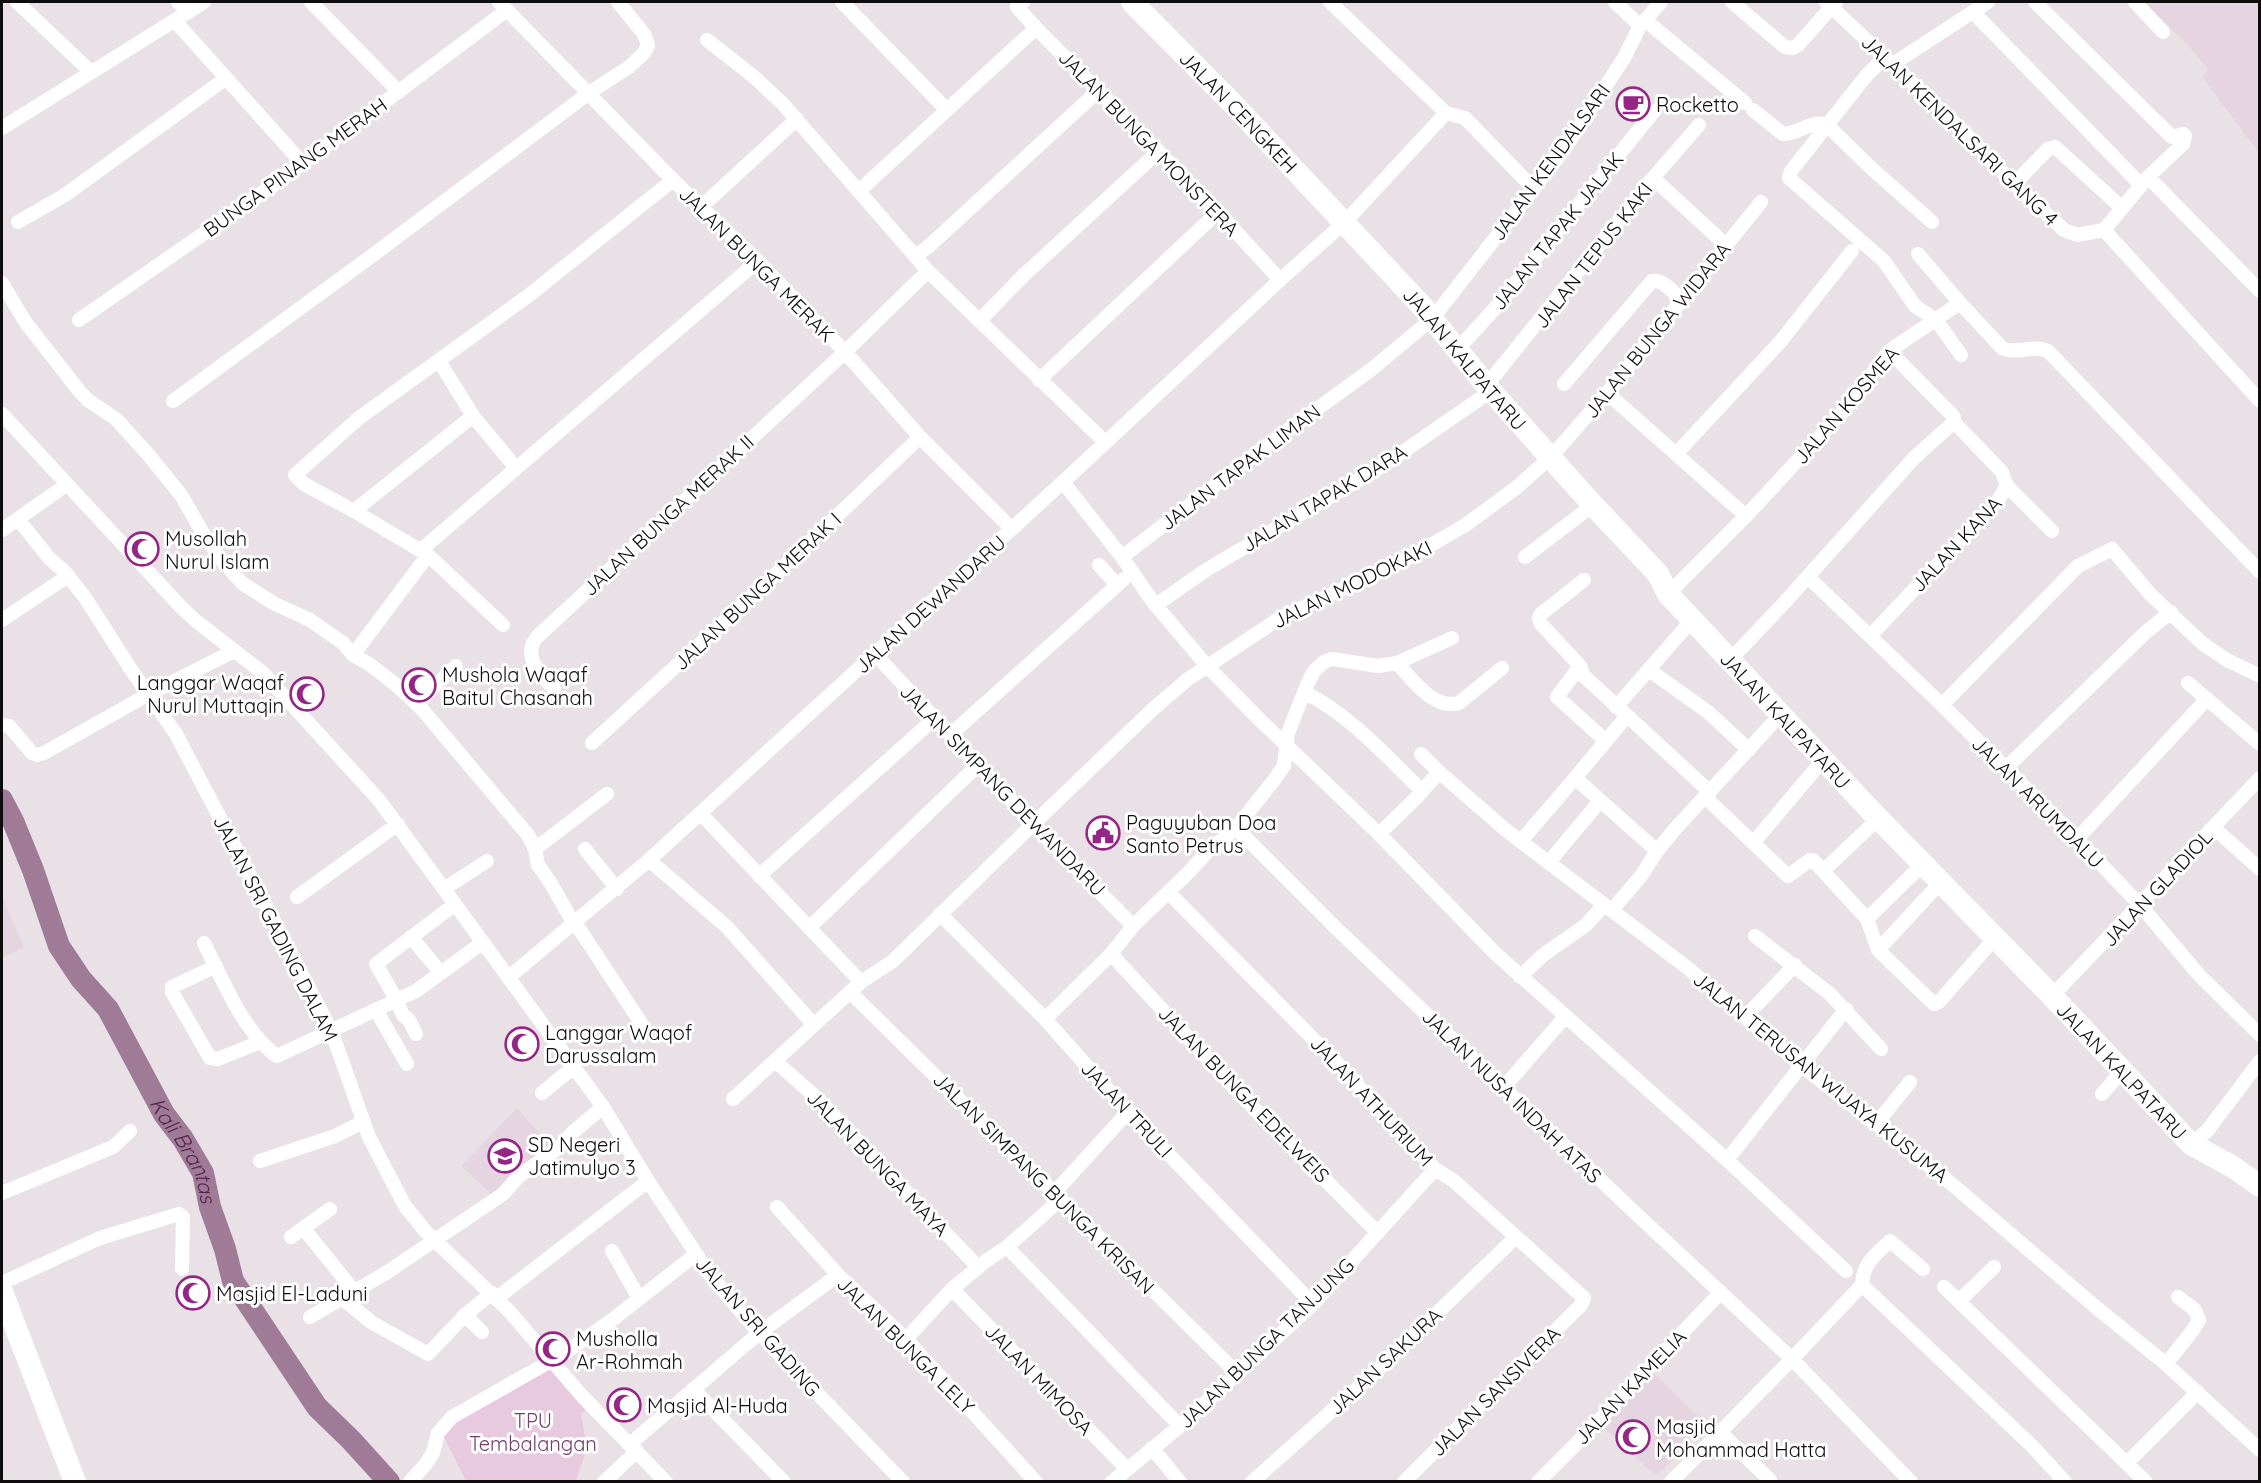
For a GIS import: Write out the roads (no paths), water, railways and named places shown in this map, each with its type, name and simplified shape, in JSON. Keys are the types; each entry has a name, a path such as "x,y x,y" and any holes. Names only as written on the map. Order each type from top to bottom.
{"main road":[{"name":"JALAN CENGKEH","path":"1134,2 1345,222"},
{"name":"JALAN KALPATARU","path":"1345,222 1433,318 1489,388 1593,505 1658,574 1668,594 1878,819 2052,996 2191,1144 2233,1167 2259,1186"},
{"path":"2,1292 75,1482"}],"street":[{"path":"17,2 91,72"},
{"path":"177,2 189,12"},
{"path":"2,128 204,2"},
{"path":"311,2 399,92"},
{"path":"173,401 589,93 629,67 644,53 648,45 644,34 618,2"},
{"path":"842,2 946,109"},
{"path":"1330,2 1446,113 1466,118 1533,188"},
{"path":"1615,2 1784,134 1794,133 1818,123 1827,125 1932,222"},
{"name":"JALAN KENDALSARI","path":"1433,318 1582,125 1643,23 1661,2"},
{"path":"1732,2 1789,48 1798,45 1831,3"},
{"path":"1961,355 1929,324 1884,261 1789,177 1791,171 1866,76 1988,2"},
{"path":"2035,2 2172,137 2183,134 2185,136 2183,144 2145,181 2104,230 2259,401"},
{"path":"2135,2 2163,32"},
{"name":"JALAN BUNGA MONSTERA","path":"1017,3 1036,28 1159,151 1280,279"},
{"name":"JALAN KENDALSARI GANG 4","path":"1831,3 1960,128 2014,184 2071,234 2081,235 2104,230"},
{"name":"BUNGA PINANG MERAH","path":"79,320 399,92 503,6"},
{"name":"JALAN BUNGA MERAK","path":"503,6 673,180 758,261 845,351 920,437 1012,528"},
{"path":"1973,12 2259,291"},
{"path":"175,21 302,163"},
{"path":"859,190 1036,28"},
{"path":"707,40 753,76 798,119 928,271 1105,442"},
{"path":"18,222 65,195 225,79"},
{"path":"915,256 928,247 1098,91"},
{"name":"JALAN TAPAK JALAK","path":"1458,349 1497,306 1654,111"},
{"name":"JALAN DEWANDARU","path":"508,978 650,860 1063,482 1280,279 1345,222 1446,113"},
{"path":"701,207 798,119"},
{"name":"JALAN TEPUS KAKI","path":"1489,388 1653,178 1699,125"},
{"path":"2014,184 2048,149 2055,147 2122,208"},
{"path":"979,321 1032,268 1159,151"},
{"path":"1653,178 1726,244"},
{"path":"503,625 425,553 304,484 296,477 296,473 359,418 528,296 673,180"},
{"name":"JALAN BUNGA WIDARA","path":"1551,457 1607,393 1761,202"},
{"path":"1039,380 1218,212"},
{"path":"1676,454 1781,341 1852,251"},
{"path":"1918,254 1960,303 2006,350 2036,348 2048,351 2259,572"},
{"path":"353,655 425,553 516,468 758,261"},
{"path":"845,351 928,271"},
{"path":"1564,384 1652,280 1662,282 1681,300"},
{"path":"2,283 26,323 80,392 89,401 116,419 165,474 181,495 209,543 242,583 273,603 310,620 343,643 353,655 384,675 416,704 528,835 535,849 538,865 574,924 643,1026"},
{"name":"JALAN KOSMEA","path":"1668,594 1746,516 1848,406 1889,351 1960,303"},
{"name":"JALAN TAPAK LIMAN","path":"1122,557 1274,440 1372,369 1433,318"},
{"name":"JALAN BUNGA MERAK II","path":"554,689 532,662 531,646 537,637 845,351"},
{"name":"JALAN KANA","path":"1870,636 1997,502 2007,486 2002,472 1954,422 1954,417 1889,351"},
{"path":"439,361 473,416 516,468"},
{"name":"JALAN TAPAK DARA","path":"1156,605 1206,570 1384,465 1489,388"},
{"path":"1607,393 1746,516"},
{"name":"JALAN SRI GADING","path":"2,414 182,607 263,673 362,779 398,824 454,905 603,1107 695,1255 759,1334 903,1482"},
{"path":"354,511 473,416"},
{"path":"1730,660 1914,458 1954,422"},
{"name":"JALAN BUNGA MERAK I","path":"592,743 774,576 920,437"},
{"name":"JALAN MODOKAKI","path":"733,1099 861,982 893,961 1153,709 1207,666 1280,618 1403,561 1464,526 1500,501 1551,457"},
{"path":"1063,482 1122,557 1156,605 1207,666 1520,976 1727,1160 1846,1271"},
{"path":"2,530 66,485"},
{"path":"2007,486 2052,531"},
{"path":"1525,557 1593,505"},
{"name":"JALAN SRI GADING DALAM","path":"18,519 49,558 86,598 176,734 331,1030 363,1122 378,1157 414,1220 494,1296 582,1396 666,1482"},
{"path":"1942,705 2078,566 2112,549 2150,594 2203,644 2227,660 2259,676"},
{"path":"950,735 1120,582 1099,565"},
{"path":"2,620 68,576"},
{"name":"JALAN ARUMDALU","path":"1808,577 1942,705 2077,839 2140,905 2199,975 2259,1035"},
{"path":"1584,580 1541,614 1539,618 1541,624 1580,666 1584,676 1789,876 1812,859 1867,920 1878,950 1934,1004 1939,1002 1995,939"},
{"path":"2005,769 2146,632 2171,612"},
{"path":"1521,841 1606,741 1621,712 1649,670 1692,620"},
{"path":"1045,1019 1208,851 1236,828 1284,766 1290,726 1314,671 1324,662 1332,659 1378,666 1397,663 1452,639"},
{"path":"2,725 9,726 32,753 37,755 44,753 149,694 234,651"},
{"name":"JALAN SIMPANG DEWANDARU","path":"875,654 934,720 1133,926"},
{"path":"1397,663 1430,696 1454,705 1502,668"},
{"path":"416,704 456,666"},
{"path":"1580,666 1557,697 1606,741"},
{"path":"1649,670 1708,712 1749,750"},
{"path":"2188,683 2259,744"},
{"path":"1304,693 1317,699 1346,720 1422,791"},
{"path":"2077,839 2206,700"},
{"path":"1520,976 1543,955 1608,908 1641,876 1657,850 1781,714"},
{"path":"759,876 934,720"},
{"name":"JALAN TERUSAN WIJAYA KUSUMA","path":"1420,754 1521,841 1689,969 1802,1065 1947,1180 2098,1310 2166,1364 2259,1450"},
{"path":"1754,842 1823,760"},
{"path":"809,928 978,765"},
{"path":"1378,834 1439,772"},
{"path":"1575,778 1657,850"},
{"name":"JALAN GLADIOL","path":"2052,996 2259,778"},
{"path":"535,849 607,794"},
{"path":"1549,862 1600,801"},
{"path":"700,813 861,982"},
{"path":"1823,871 1878,819"},
{"path":"297,897 398,824"},
{"name":"JALAN NUSA INDAH ATAS","path":"1236,828 1337,929 1792,1359 1911,1482"},
{"path":"2214,828 2259,869"},
{"path":"585,849 617,889"},
{"path":"650,860 727,927 814,1024"},
{"path":"444,889 487,861"},
{"path":"1867,920 1922,865"},
{"path":"1878,950 1940,883"},
{"name":"JALAN ATHURIUM","path":"1168,892 1337,1063 1435,1168 1454,1181 1584,1299"},
{"path":"416,1034 409,1020 403,1015 376,964 454,905"},
{"name":"JALAN TRULI","path":"940,914 1045,1019 1128,1112 1313,1304"},
{"path":"1755,936 1795,965 1846,1009 1881,1048"},
{"path":"411,937 441,973"},
{"path":"204,943 246,1023 260,1042 276,1056 281,1056 416,991 482,943"},
{"name":"JALAN BUNGA EDELWEIS","path":"1110,954 1241,1095 1378,1233"},
{"path":"1746,1016 1795,965"},
{"path":"216,966 172,987 171,990 177,1002 210,1058 214,1060 260,1042"},
{"name":"JALAN SIMPANG BUNGA KRISAN","path":"850,992 1238,1374"},
{"path":"1727,1160 1846,1009"},
{"path":"376,1010 407,1064"},
{"path":"1504,1087 1565,1017"},
{"name":"JALAN BUNGA MAYA","path":"775,1061 818,1099 978,1267"},
{"path":"2191,1144 2207,1131 2259,1061"},
{"path":"542,1093 574,1067"},
{"path":"2102,1094 2123,1070"},
{"path":"1876,1124 1910,1082"},
{"path":"310,1317 387,1274 503,1194 519,1176 561,1146 573,1132 603,1107"},
{"path":"906,1339 952,1289 1007,1247 1058,1196 1128,1112"},
{"path":"260,1161 335,1136 363,1122"},
{"path":"2,1193 114,1147 130,1131"},
{"name":"JALAN BUNGA TANJUNG","path":"1112,1482 1180,1426 1313,1304 1435,1168"},
{"path":"304,1229 348,1294 371,1322 428,1354 465,1315 494,1296 648,1181"},
{"name":"JALAN BUNGA LELY","path":"777,1207 838,1275 906,1339 1036,1482"},
{"path":"291,1237 330,1209"},
{"path":"2,1283 100,1238 179,1214 183,1217 184,1228 182,1269"},
{"name":"JALAN SAKURA","path":"1252,1482 1383,1366 1516,1237"},
{"path":"1671,1482 1862,1285 1863,1272 1868,1260 1890,1241 1923,1269"},
{"path":"1007,1247 1180,1426"},
{"path":"612,1251 639,1298"},
{"path":"413,1479 432,1453 438,1433 452,1417 553,1361 695,1255"},
{"path":"1959,1301 1994,1267"},
{"path":"604,1482 634,1447 693,1389 759,1334 838,1275"},
{"path":"1862,1285 2033,1447 2065,1482"},
{"path":"1944,1287 2127,1463 2141,1480"},
{"name":"JALAN MIMOSA","path":"952,1289 1127,1469"},
{"name":"JALAN KAMELIA","path":"1538,1482 1721,1292"},
{"path":"2166,1364 2199,1320 2195,1311 2178,1297"},
{"name":"JALAN SANSIVERA","path":"1404,1482 1584,1299"},
{"path":"465,1315 482,1332"},
{"path":"693,1389 784,1482"},
{"path":"2127,1463 2198,1392"},
{"path":"1719,1431 1770,1480"},
{"path":"1152,1448 1180,1482"}],"waterway":[{"name":"Kali Brantas","path":"2,800 33,870 59,946 81,979 108,1009 164,1114 183,1139 203,1173 210,1207 225,1249 233,1281 317,1407 389,1482"}],"place":[{"name":"Rocketto","path":"1633,104"},
{"name":"Musollah Nurul Islam","path":"142,549"},
{"name":"Mushola Waqaf Baitul Chasanah","path":"419,685"},
{"name":"Langgar Waqaf Nurul Muttaqin","path":"307,694"},
{"name":"Paguyuban Doa Santo Petrus","path":"1103,833"},
{"name":"Langgar Waqof Darussalam","path":"522,1044"},
{"name":"SD Negeri Jatimulyo 3","path":"505,1156"},
{"name":"Masjid El-Laduni","path":"193,1293"},
{"name":"Musholla Ar-Rohmah","path":"553,1349"},
{"name":"Masjid Al-Huda","path":"624,1405"},
{"name":"Masjid Mohammad Hatta","path":"1633,1437"}],"park label":[{"name":"TPU Tembalangan","path":"533,1432"}]}
